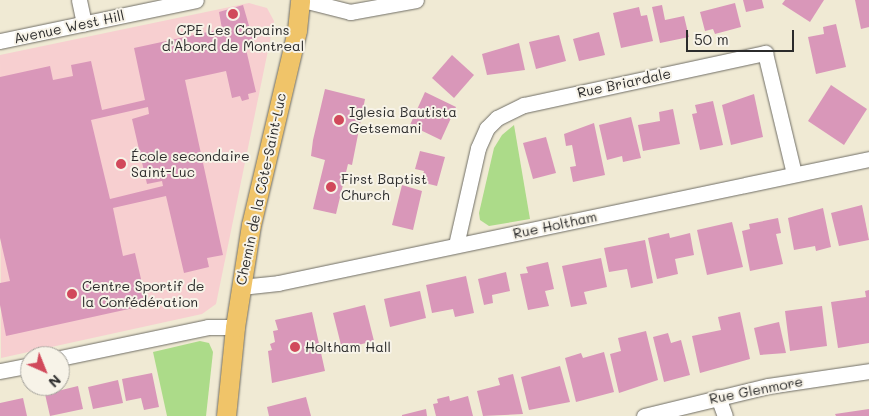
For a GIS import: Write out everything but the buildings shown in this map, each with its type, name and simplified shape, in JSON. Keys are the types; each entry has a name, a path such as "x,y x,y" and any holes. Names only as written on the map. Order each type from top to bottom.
{"main road":[{"name":"Chemin de la Côte-Saint-Luc","path":"226,416 235,327 260,186 305,0"}],"street":[{"path":"79,0 84,23"},
{"name":"Avenue West Hill","path":"0,42 196,0"},
{"path":"305,0 350,12 416,0"},
{"name":"Rue Briardale","path":"456,245 478,148 487,128 498,118 524,105 765,53 794,174"},
{"name":"Rue Holtham","path":"241,287 278,283 869,159"},
{"path":"70,356 208,327 235,327"},
{"path":"0,371 20,367"},
{"name":"Rue Glenmore","path":"644,416 718,397 797,381 869,371"},
{"path":"718,397 725,416"}],"shaded area":[{"name":"École secondaire Saint-Luc","path":"249,3 267,8 274,21 216,304 202,314 56,346 20,346 20,354 1,358 0,55"}],"green space":[{"path":"514,125 530,219 489,226 480,220 479,213 494,148 502,135"},
{"path":"200,341 209,343 213,352 206,416 167,416 153,352"}],"place":[{"name":"CPE Les Copains d'Abord de Montreal","path":"233,14"},
{"name":"Iglesia Bautista Getsemani","path":"339,120"},
{"name":"École secondaire Saint-Luc","path":"121,164"},
{"name":"First Baptist Church","path":"331,187"},
{"name":"Centre Sportif de la Confédération","path":"72,294"},
{"name":"Holtham Hall","path":"295,347"}]}
